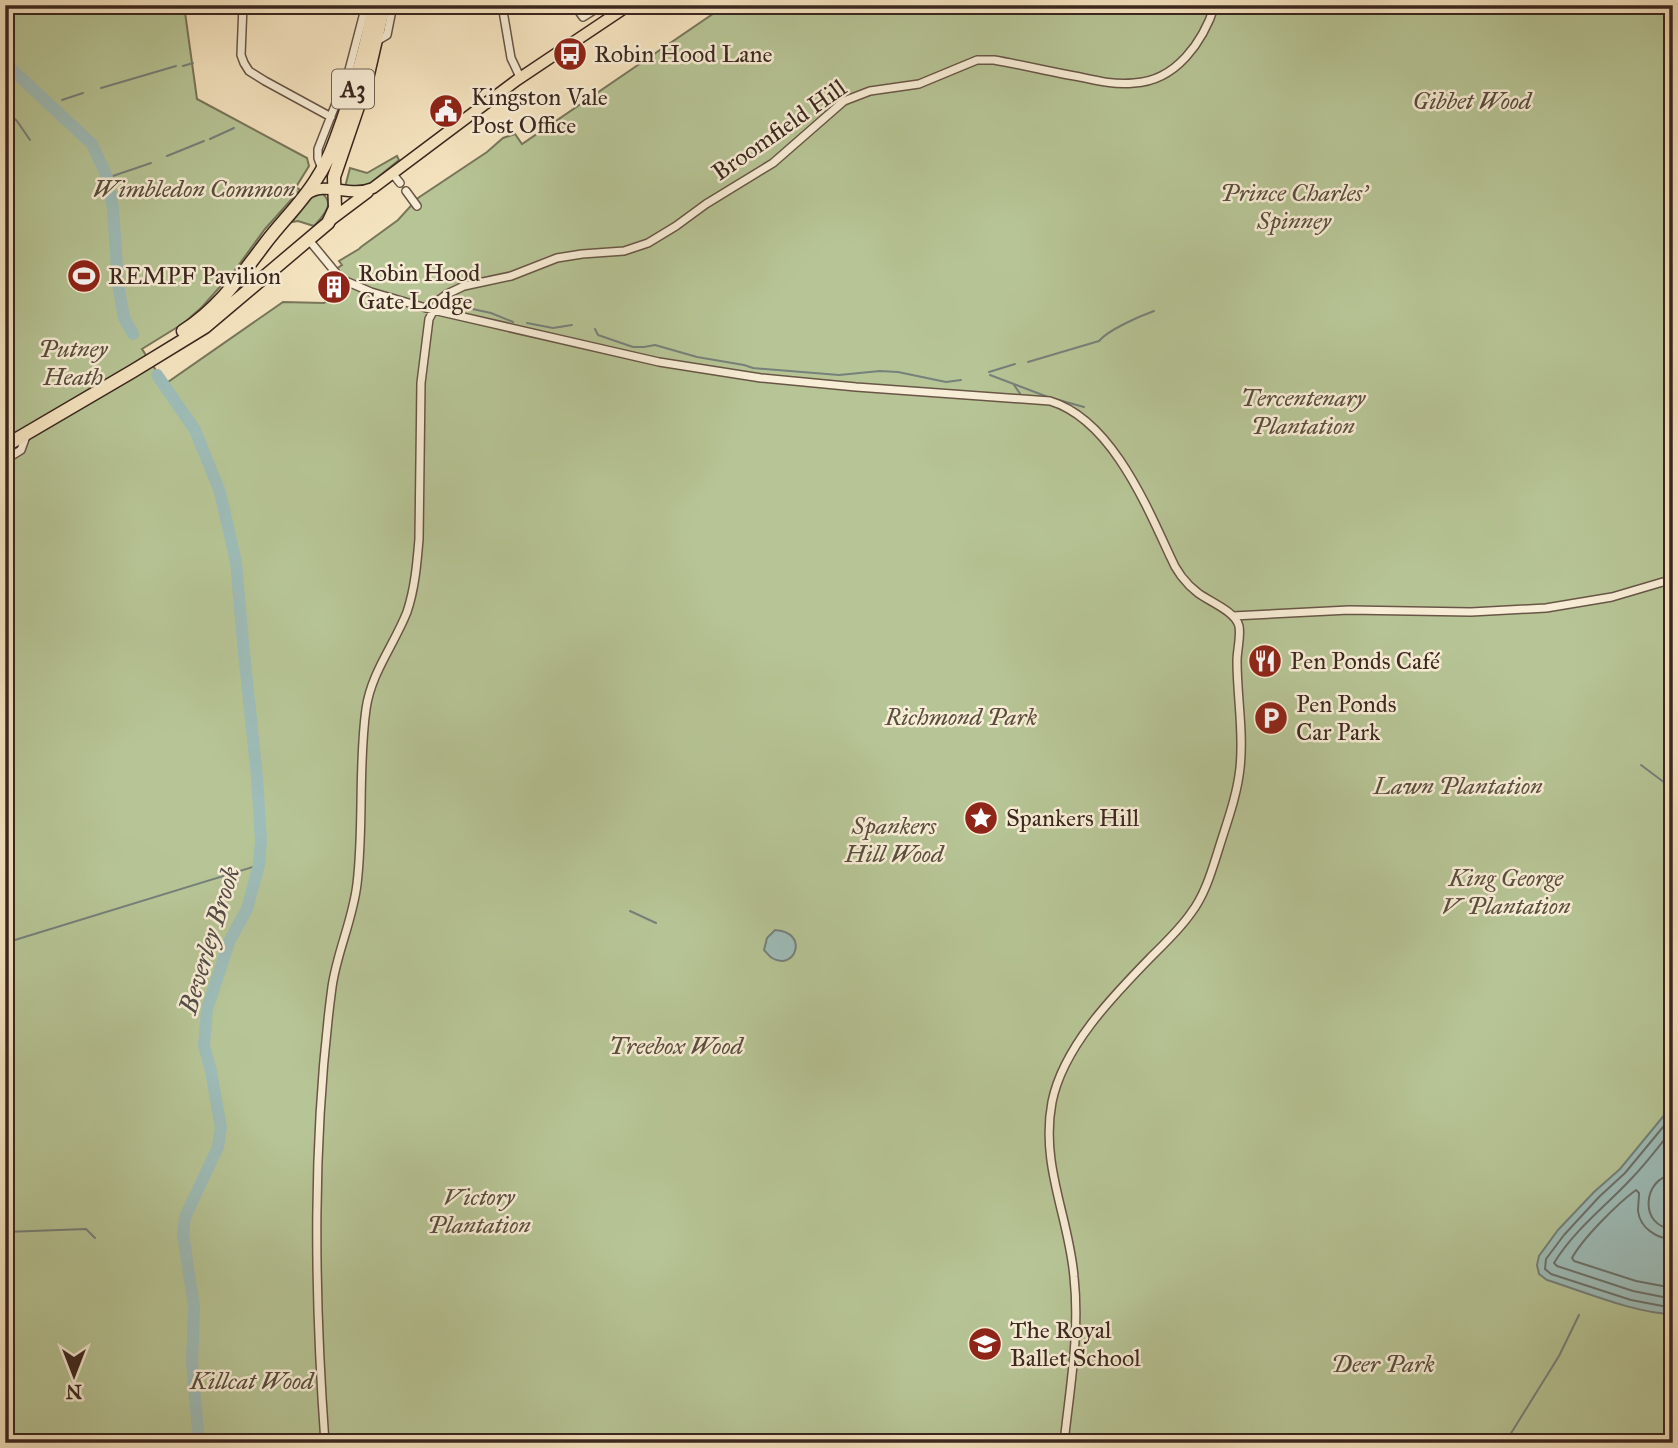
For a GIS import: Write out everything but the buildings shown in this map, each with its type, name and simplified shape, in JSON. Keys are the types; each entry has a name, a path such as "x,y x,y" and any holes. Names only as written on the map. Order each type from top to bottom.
{"highway":[{"name":"A3","path":"5,446 134,371 195,328 236,284 267,241 306,195 322,170 353,88 374,5"},
{"name":"A3","path":"5,436 195,328 213,321 328,223 335,208 336,171 382,38 384,5"}],"main road":[{"path":"328,223 520,77 629,5"},
{"path":"306,195 317,189 354,192 373,188"}],"street":[{"path":"243,5 241,55 249,71 331,117"},
{"path":"322,170 317,151 351,63 366,5"},
{"path":"382,38 393,5"},
{"path":"502,5 511,58 520,77"},
{"path":"578,10 583,17 602,5 611,18"},
{"name":"Broomfield Hill","path":"433,310 439,300 464,286 511,276 557,258 624,251 648,243 773,163 844,102 870,91 919,84 976,60 994,60 1114,83 1136,83 1154,79 1172,71 1193,49 1215,5"},
{"path":"392,173 400,183"},
{"path":"406,191 417,206"},
{"path":"308,239 341,279 355,286 433,310 659,362 726,374 1060,404 1088,422 1127,470 1183,579 1233,616 1239,631 1237,660 1241,765 1237,792 1216,859 1193,911 1083,1036 1067,1060 1052,1101 1048,1149 1068,1239 1076,1302 1074,1369 1068,1399 1065,1443"},
{"path":"325,1443 317,1311 317,1226 325,1059 336,968 357,887 361,849 363,742 368,695 407,612 417,563 421,383 428,327 433,310"},
{"path":"5,460 21,450 28,432"},
{"path":"1233,616 1349,610 1471,612 1546,608 1612,597 1673,579"}],"green space":[{"name":"Richmond Park","path":"5,5 184,5 197,99 307,158 309,166 296,187 300,190 265,229 235,270 184,323 142,349 165,384 283,302 324,303 343,288 330,273 342,265 339,261 398,220 418,198 487,152 503,138 515,134 522,144 726,5 1673,5 1673,1443 5,1443"},
{"path":"397,156 399,160 367,186 345,187 350,168 367,173"},
{"path":"321,193 326,197 328,205 314,226 292,222 312,197"}],"water":[{"path":"775,930 786,932 793,937 795,950 787,960 772,958 764,950 767,938"},
{"path":"1673,1103 1673,1190 1667,1195 1664,1209 1673,1213 1673,1314 1627,1306 1547,1280 1539,1274 1539,1256 1558,1230 1620,1169 1666,1113 1667,1106"}],"waterway":[{"name":"Beverley Brook","path":"5,63 92,144 107,177 113,208 118,284 124,318 133,334"},
{"path":"183,66 193,63"},
{"path":"101,88 176,66"},
{"path":"62,100 83,93"},
{"path":"5,110 17,121 30,140"},
{"path":"210,139 234,128"},
{"path":"167,156 204,141"},
{"path":"107,178 151,163"},
{"path":"449,304 491,313 513,322"},
{"path":"1028,362 1099,341 1117,328 1154,311"},
{"path":"527,323 553,328 572,325"},
{"path":"595,329 598,335 633,347 655,345 753,368 839,375 898,372 946,382 961,380"},
{"path":"989,372 1015,364"},
{"name":"Beverley Brook","path":"157,375 195,430 220,492 236,562 261,841 259,865 247,909 230,940 207,1009 204,1046 221,1128 218,1147 185,1217 183,1234 194,1307 192,1363 199,1443"},
{"path":"990,375 1048,397 1084,407"},
{"path":"1014,385 1021,395"},
{"path":"1641,765 1673,789"},
{"path":"5,943 259,865"},
{"path":"630,911 656,923"},
{"path":"5,1232 86,1229 95,1238"},
{"path":"1505,1443 1559,1356 1579,1315"}],"place":[{"name":"Robin Hood Lane","path":"570,54"},
{"name":"Kingston Vale Post Office","path":"446,111"},
{"name":"REMPF Pavilion","path":"84,276"},
{"name":"Robin Hood Gate Lodge","path":"334,287"},
{"name":"Pen Ponds Café","path":"1265,661"},
{"name":"Pen Ponds Car Park","path":"1271,718"},
{"name":"Spankers Hill","path":"981,818"},
{"name":"The Royal Ballet School","path":"985,1344"}],"park label":[{"name":"Gibbet Wood","path":"1472,101"},
{"name":"Wimbledon Common","path":"194,189"},
{"name":"Prince Charles' Spinney","path":"1294,207"},
{"name":"Putney Heath","path":"73,363"},
{"name":"Tercentenary Plantation","path":"1303,412"},
{"name":"Lawn Plantation","path":"1458,786"},
{"name":"Spankers Hill Wood","path":"894,840"},
{"name":"King George V Plantation","path":"1506,892"},
{"name":"Treebox Wood","path":"676,1046"},
{"name":"Victory Plantation","path":"479,1211"},
{"name":"Deer Park","path":"1383,1364"},
{"name":"Killcat Wood","path":"252,1381"}]}
